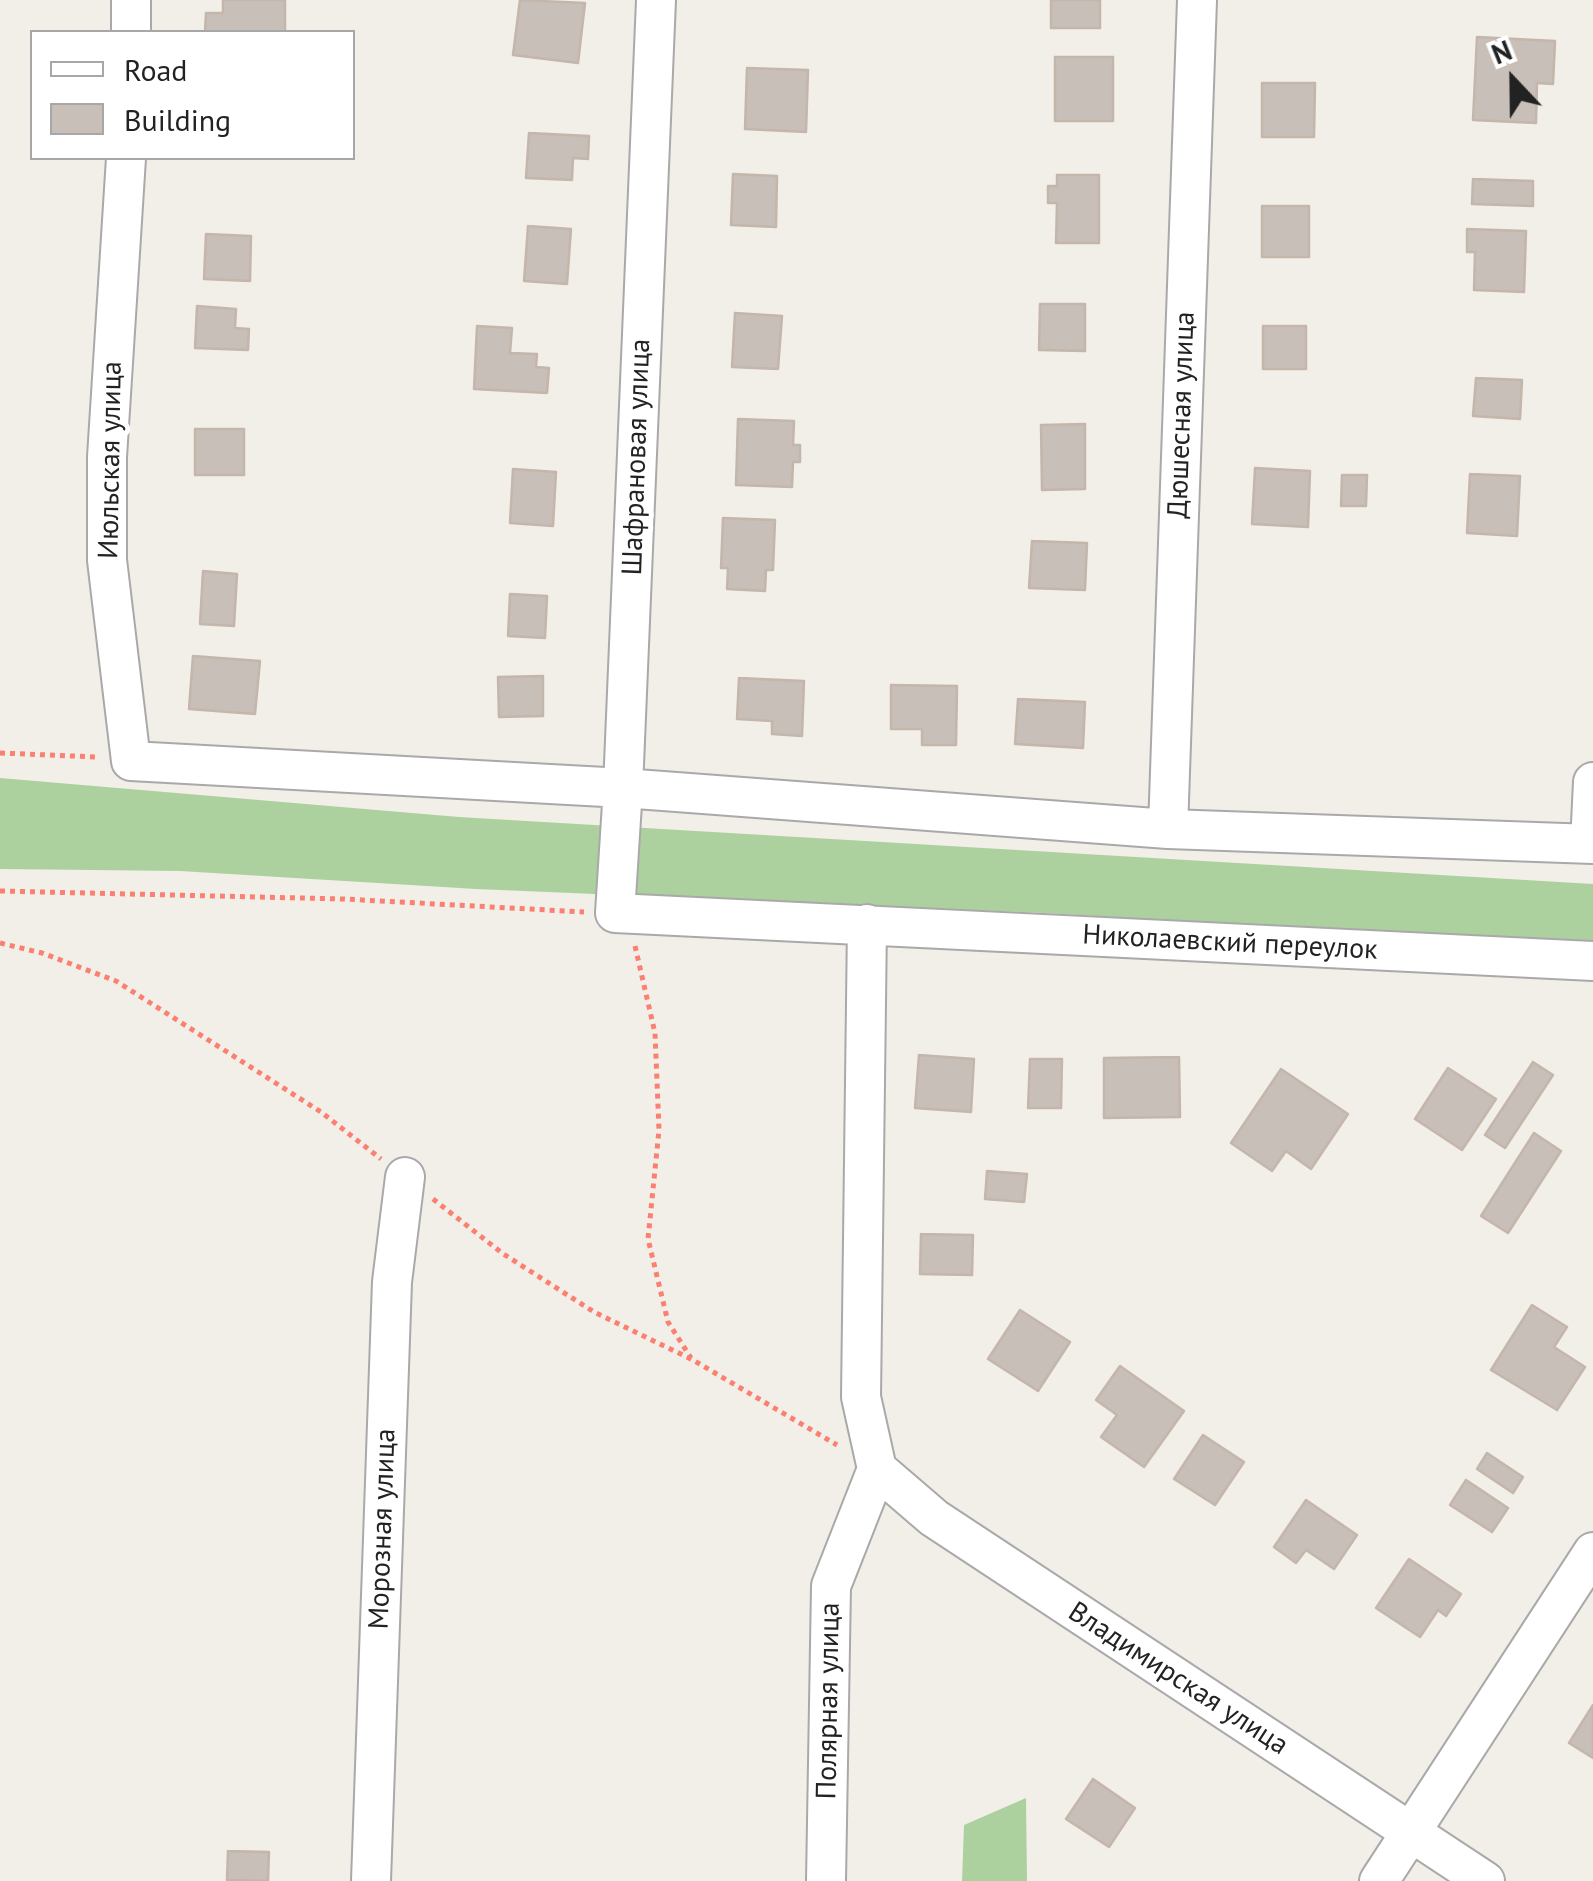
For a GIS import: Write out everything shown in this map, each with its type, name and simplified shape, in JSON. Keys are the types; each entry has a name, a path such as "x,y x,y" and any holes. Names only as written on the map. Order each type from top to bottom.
{"street":[{"path":"131,0 131,30"},
{"name":"Шафрановая улица","path":"614,913 623,788 656,0"},
{"name":"Дюшесная улица","path":"1168,829 1196,0"},
{"name":"Июльская улица","path":"126,160 107,457 107,560 131,761"},
{"path":"131,761 623,788 1168,829 1592,844 1593,782"},
{"name":"Николаевский переулок","path":"614,913 1593,961"},
{"path":"866,924 861,1397 877,1469"},
{"name":"Морозная улица","path":"371,1881 392,1282 405,1177"},
{"name":"Владимирская улица","path":"877,1469 934,1518 1485,1881"},
{"name":"Полярная улица","path":"826,1881 831,1586 877,1469"},
{"path":"1379,1881 1593,1552"}],"path":[{"path":"0,753 131,761"},
{"path":"0,892 344,899 614,913 636,948 655,1033 659,1130 648,1239 668,1322 693,1360"},
{"path":"0,944 42,953 116,980 321,1112 502,1254 594,1312 693,1360 877,1469"}],"green space":[{"path":"0,778 459,817 1593,884 1593,941 476,889 180,871 0,869"},
{"path":"1026,1798 1027,1881 962,1881 964,1825"}],"building":[{"path":"223,0 285,0 285,30 205,30 206,13 223,13"},
{"path":"520,0 585,3 578,63 513,55"},
{"path":"1051,0 1100,0 1100,28 1051,28"},
{"path":"1477,37 1555,41 1553,84 1537,83 1536,123 1473,120"},
{"path":"1055,57 1113,57 1113,121 1055,121"},
{"path":"747,68 808,70 806,132 745,129"},
{"path":"1262,83 1315,83 1314,137 1262,137"},
{"path":"529,133 589,136 588,159 573,158 572,180 526,178"},
{"path":"733,174 777,176 776,227 731,225"},
{"path":"1057,175 1099,175 1099,243 1056,243 1057,203 1048,203 1048,186 1057,186"},
{"path":"1473,179 1533,181 1533,206 1472,204"},
{"path":"1262,206 1309,206 1309,257 1262,257"},
{"path":"528,226 571,229 567,284 524,281"},
{"path":"1467,229 1526,231 1524,292 1474,290 1475,252 1467,252"},
{"path":"206,234 251,236 250,281 204,279"},
{"path":"1040,304 1085,304 1085,351 1039,350"},
{"path":"197,306 236,309 235,328 249,329 248,350 195,348"},
{"path":"735,313 782,316 778,369 732,367"},
{"path":"477,326 512,328 510,353 537,354 536,367 549,368 547,393 474,389"},
{"path":"1263,326 1306,326 1306,369 1263,369"},
{"path":"1476,378 1522,380 1520,419 1473,416"},
{"path":"738,419 794,421 793,445 800,445 800,462 793,462 792,487 736,485"},
{"path":"1085,424 1085,489 1042,490 1041,425"},
{"path":"195,429 244,429 244,475 195,475"},
{"path":"1255,468 1310,471 1308,527 1252,524"},
{"path":"513,469 556,472 553,526 510,523"},
{"path":"1470,474 1520,476 1517,536 1467,533"},
{"path":"1342,475 1367,475 1366,506 1341,506"},
{"path":"723,518 775,520 773,570 766,570 765,591 727,589 728,568 721,568"},
{"path":"1032,541 1087,543 1085,590 1029,588"},
{"path":"203,571 237,574 234,626 200,624"},
{"path":"510,594 547,596 545,638 508,636"},
{"path":"193,656 260,661 255,714 189,709"},
{"path":"543,676 543,716 499,717 498,677"},
{"path":"739,678 804,681 802,736 772,734 772,721 737,719"},
{"path":"891,685 957,686 956,745 922,745 922,729 891,729"},
{"path":"1018,699 1085,702 1083,748 1015,744"},
{"path":"919,1055 974,1059 971,1112 915,1108"},
{"path":"1179,1057 1180,1117 1104,1118 1104,1058"},
{"path":"1030,1059 1062,1059 1061,1108 1028,1108"},
{"path":"1533,1062 1553,1075 1505,1148 1485,1135"},
{"path":"1448,1068 1496,1099 1462,1150 1415,1119"},
{"path":"1281,1069 1348,1114 1311,1169 1286,1151 1272,1171 1231,1143"},
{"path":"1534,1133 1561,1151 1508,1233 1481,1216"},
{"path":"987,1171 1027,1174 1024,1202 985,1199"},
{"path":"921,1234 973,1235 972,1275 920,1274"},
{"path":"1532,1305 1567,1327 1554,1347 1585,1367 1557,1410 1491,1370"},
{"path":"1020,1310 1070,1342 1038,1391 988,1359"},
{"path":"1120,1366 1184,1411 1144,1467 1101,1437 1117,1415 1096,1400"},
{"path":"1203,1435 1244,1462 1215,1505 1174,1479"},
{"path":"1487,1453 1523,1477 1513,1493 1477,1469"},
{"path":"1466,1480 1508,1508 1492,1532 1450,1505"},
{"path":"1306,1500 1357,1535 1334,1569 1306,1550 1296,1563 1274,1547"},
{"path":"1409,1559 1461,1594 1446,1616 1438,1610 1420,1637 1376,1608"},
{"path":"1593,1705 1593,1758 1569,1743"},
{"path":"1093,1779 1135,1808 1109,1847 1066,1819"},
{"path":"228,1851 269,1852 268,1881 227,1880"}]}
